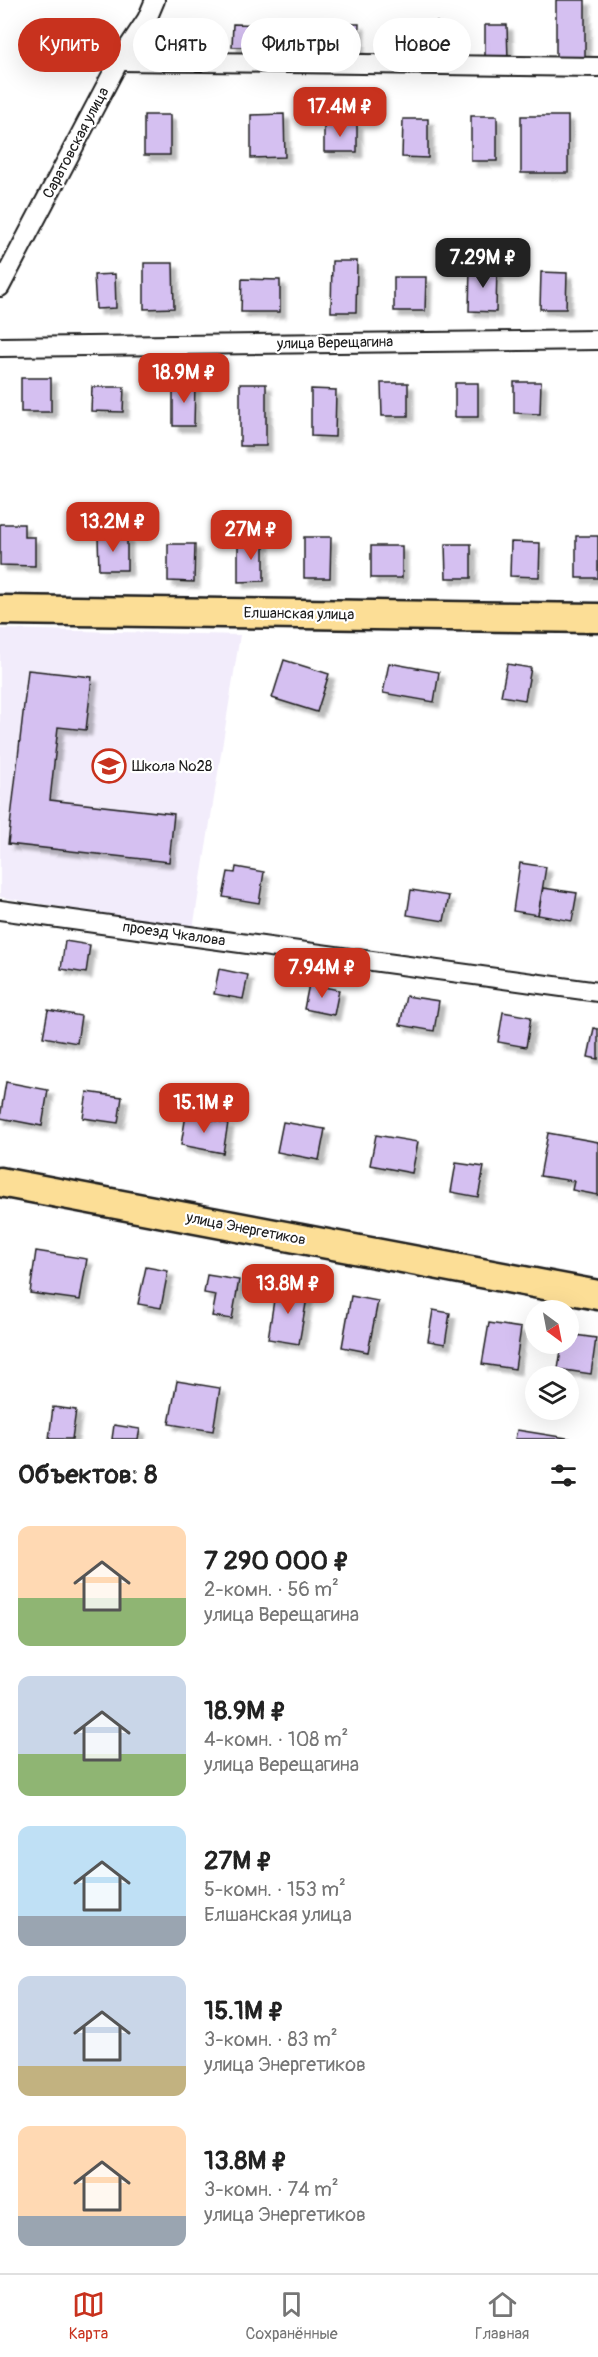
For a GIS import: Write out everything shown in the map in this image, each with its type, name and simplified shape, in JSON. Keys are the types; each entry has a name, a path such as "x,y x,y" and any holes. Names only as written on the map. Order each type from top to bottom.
{"main road":[{"name":"Елшанская улица","path":"0,610 598,618"},
{"name":"улица Энергетиков","path":"0,1182 598,1295"}],"street":[{"name":"Саратовская улица","path":"121,58 147,19 155,0"},
{"path":"121,61 598,67"},
{"name":"Саратовская улица","path":"0,287 113,72"},
{"name":"улица Верещагина","path":"0,346 598,340"},
{"name":"проезд Чкалова","path":"0,910 598,992"}],"shaded area":[{"name":"Школа №28","path":"0,629 240,635 193,929 0,897"}],"building":[{"path":"556,0 585,0 585,59 556,59"},
{"path":"233,24 241,24 241,47 232,47"},
{"path":"485,25 507,25 508,60 485,60"},
{"path":"284,114 285,157 251,158 251,115"},
{"path":"144,115 170,115 170,155 144,155"},
{"path":"471,116 497,116 497,161 471,161"},
{"path":"521,116 568,116 568,173 521,173"},
{"path":"403,119 428,119 428,158 402,157"},
{"path":"324,123 357,123 357,152 324,152"},
{"path":"332,261 357,261 356,312 331,312"},
{"path":"144,263 173,263 174,308 144,309"},
{"path":"470,266 497,267 496,312 469,311"},
{"path":"541,272 567,273 566,309 540,309"},
{"path":"115,274 116,308 96,309 94,275"},
{"path":"394,277 426,277 425,311 394,311"},
{"path":"242,279 280,280 280,312 241,312"},
{"path":"21,378 51,378 51,412 21,412"},
{"path":"514,382 541,382 540,414 514,413"},
{"path":"173,383 195,383 194,426 173,426"},
{"path":"381,383 408,383 408,416 382,416"},
{"path":"455,383 478,383 478,417 455,417"},
{"path":"240,384 266,384 266,446 240,446"},
{"path":"92,387 124,387 123,412 91,411"},
{"path":"311,389 336,390 335,437 311,436"},
{"path":"0,524 24,524 24,537 35,537 35,566 0,565"},
{"path":"127,536 127,570 99,570 98,537"},
{"path":"576,536 598,536 598,578 576,578"},
{"path":"304,537 331,537 330,578 304,578"},
{"path":"238,540 264,540 264,581 238,582"},
{"path":"511,542 540,543 539,577 510,576"},
{"path":"168,544 195,544 194,582 168,581"},
{"path":"445,544 471,544 471,578 446,578"},
{"path":"371,546 402,546 402,578 371,578"},
{"path":"284,660 329,674 317,712 272,698"},
{"path":"389,663 439,672 434,702 383,693"},
{"path":"507,664 531,668 525,700 501,696"},
{"path":"28,670 92,677 86,730 58,727 50,800 174,814 169,862 8,844"},
{"path":"520,863 546,867 538,915 513,911"},
{"path":"236,867 264,872 259,903 223,897 228,872 235,873"},
{"path":"543,888 577,893 572,921 538,915"},
{"path":"411,890 449,896 444,921 407,915"},
{"path":"65,941 90,945 86,973 61,969"},
{"path":"219,969 248,975 243,999 214,994"},
{"path":"309,984 339,990 334,1015 304,1009"},
{"path":"406,996 439,1001 434,1031 400,1025"},
{"path":"48,1010 81,1016 77,1043 43,1037"},
{"path":"503,1012 531,1017 526,1047 498,1042"},
{"path":"594,1028 598,1029 598,1059 588,1057"},
{"path":"6,1082 48,1090 42,1126 0,1118"},
{"path":"87,1092 122,1097 118,1123 83,1118"},
{"path":"186,1115 228,1123 223,1153 181,1145"},
{"path":"283,1122 325,1129 319,1160 277,1152"},
{"path":"548,1133 598,1142 598,1195 572,1190 574,1181 540,1176"},
{"path":"376,1135 418,1142 412,1173 370,1165"},
{"path":"456,1163 484,1167 478,1197 451,1192"},
{"path":"36,1251 87,1259 80,1300 30,1293"},
{"path":"146,1267 168,1271 161,1308 138,1304"},
{"path":"207,1275 239,1280 232,1319 212,1316 216,1295 204,1293"},
{"path":"276,1287 308,1292 299,1344 268,1339"},
{"path":"351,1296 378,1301 368,1352 342,1347"},
{"path":"433,1310 450,1313 445,1344 428,1341"},
{"path":"489,1323 521,1328 515,1369 482,1364"},
{"path":"579,1336 596,1338 591,1374 579,1372 579,1366 558,1366 560,1354 579,1354"},
{"path":"177,1381 220,1388 213,1431 169,1424"},
{"path":"53,1407 76,1410 72,1439 49,1439"},
{"path":"114,1425 140,1429 138,1439 112,1439"},
{"path":"517,1430 573,1439 515,1439"}],"place":[{"name":"Школа №28","path":"109,766"}]}
